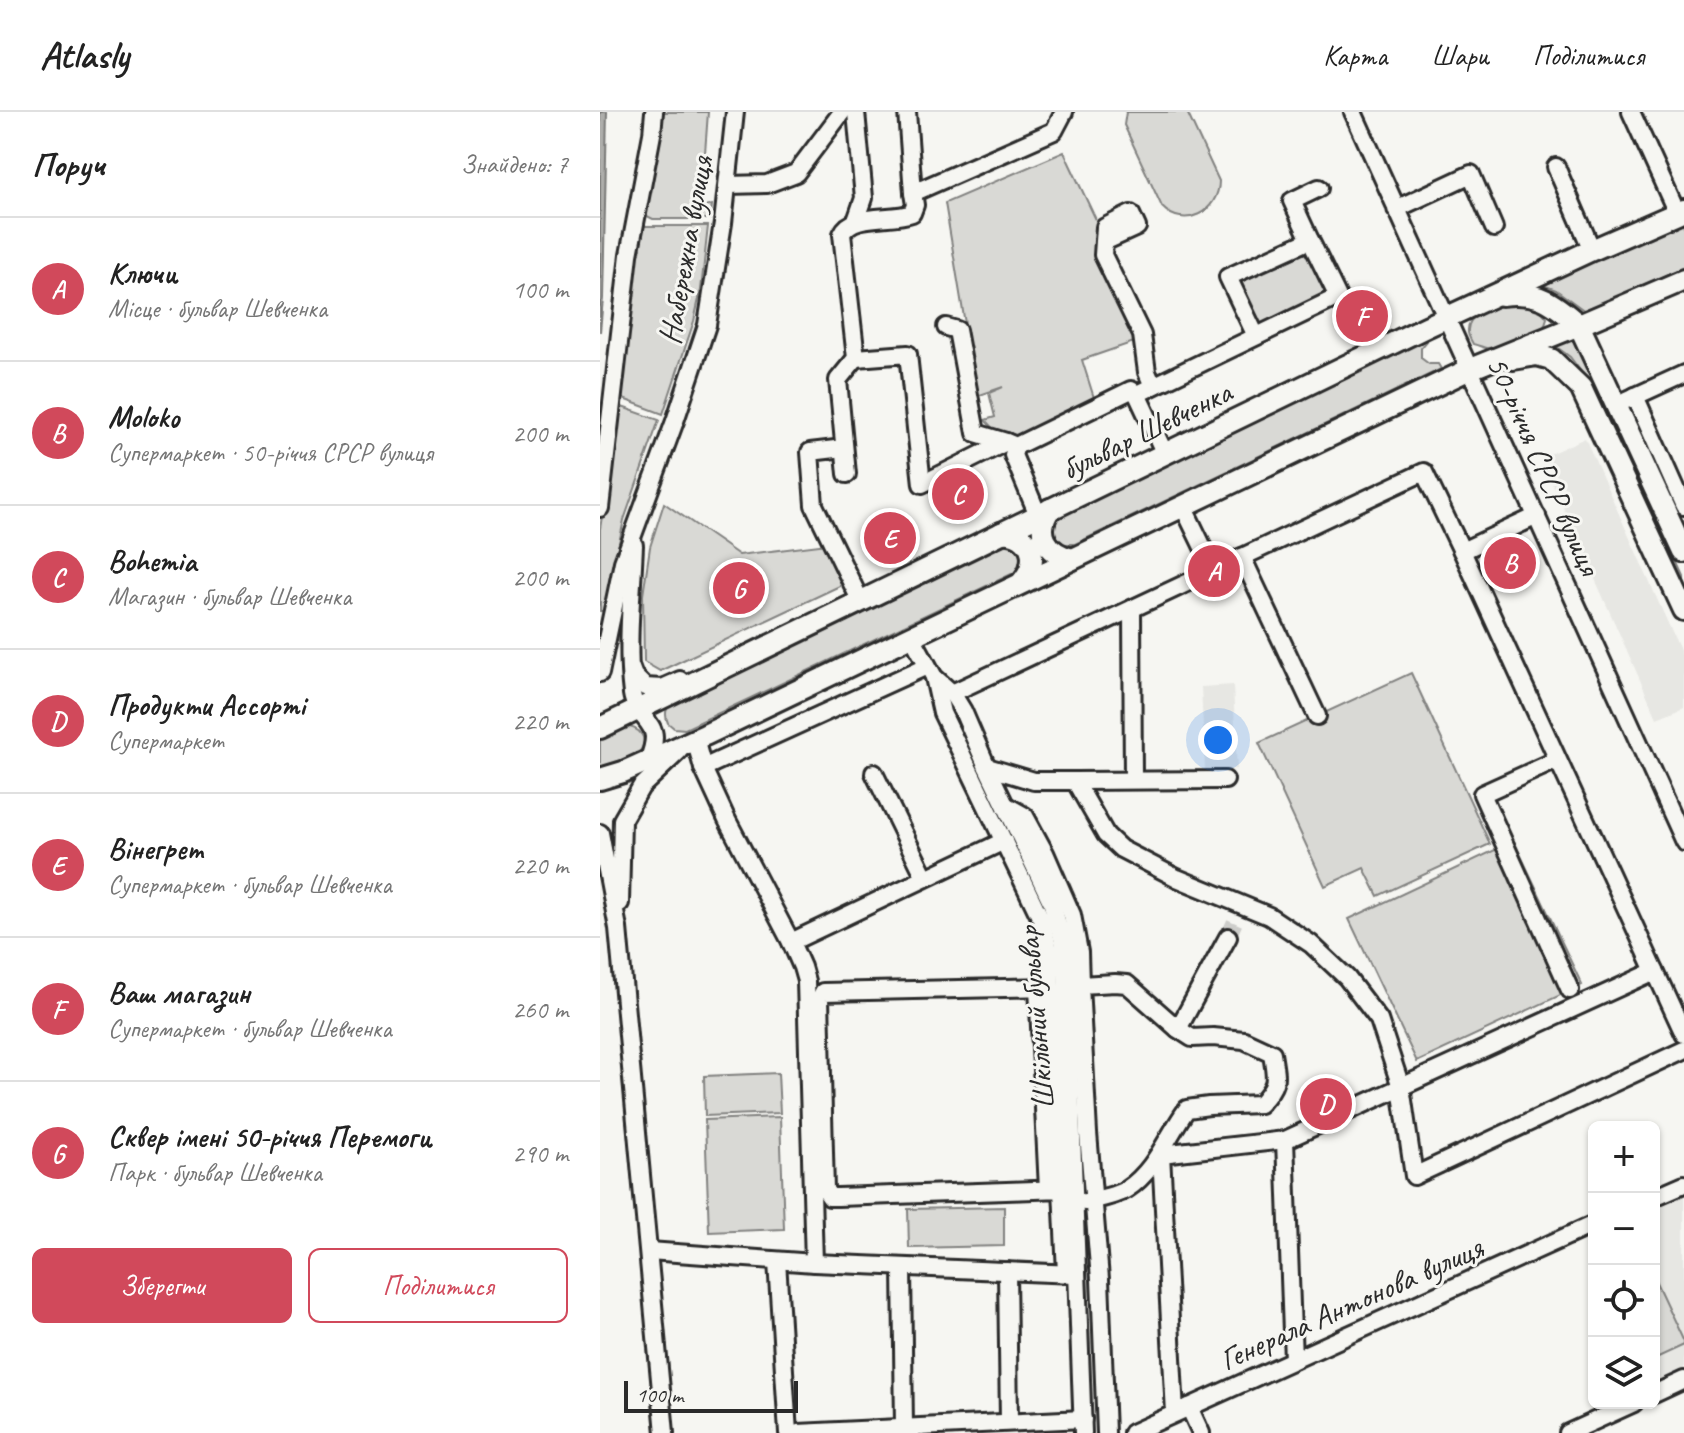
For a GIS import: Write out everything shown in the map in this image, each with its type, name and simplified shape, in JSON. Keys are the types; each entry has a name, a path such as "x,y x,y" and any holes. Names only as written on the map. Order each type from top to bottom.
{"main road":[{"name":"бульвар Шевченка","path":"600,728 1445,318 1680,212"},
{"path":"600,779 612,777 692,741 1470,369 1683,284"},
{"path":"1494,296 1520,293 1544,298 1579,325 1626,401 1684,552"},
{"path":"1470,369 1537,355 1551,359 1581,388 1684,610"},
{"path":"1044,512 1045,541 1054,552 1072,559"},
{"path":"1001,533 1020,536 1030,548 1030,570 1022,582"}],"street":[{"path":"600,508 629,255 654,112"},
{"name":"Набережна вулиця","path":"600,673 619,574 707,325 728,185 735,112"},
{"path":"728,185 767,184 796,173 842,112"},
{"path":"856,112 864,198 856,221"},
{"path":"847,474 838,380 856,358 842,234 848,224 856,221 908,215 914,210 907,112"},
{"path":"913,193 1054,131 1064,112"},
{"name":"50-річчя СРСР вулиця","path":"1353,112 1684,842"},
{"path":"1631,112 1680,212"},
{"path":"1556,167 1592,250"},
{"path":"1396,209 1471,174 1494,228"},
{"path":"1137,394 1338,297 1292,201 1319,188"},
{"path":"1256,336 1228,277 1310,240"},
{"path":"1104,242 1103,255 1142,335 1147,372 1153,386"},
{"path":"946,327 957,330 976,433 1011,444"},
{"path":"856,358 908,354 922,484 1131,390 1137,394 1165,454"},
{"path":"1684,374 1626,401 1684,506"},
{"path":"1011,444 1013,455 1044,512"},
{"path":"844,448 810,452 814,505 861,602"},
{"path":"952,693 1424,472 1684,1034"},
{"path":"1183,506 1214,570"},
{"path":"1462,551 1537,516"},
{"name":"Набережна вулиця","path":"635,532 630,667 637,710"},
{"path":"1242,557 1317,716"},
{"path":"1132,609 1133,780"},
{"name":"Шкільний бульвар","path":"911,635 931,671 952,693 963,711 1051,901 1063,941 1076,1204 1072,1274 1083,1426"},
{"path":"630,667 645,687 662,688 764,641 784,639"},
{"path":"649,1251 777,1261 1072,1274 1055,1189 1045,987 1050,954 1041,919 942,713 931,671 703,768"},
{"path":"637,710 654,734 648,761"},
{"path":"618,928 622,820 641,787 692,741 727,820 791,942 806,981 814,1263"},
{"path":"1557,760 1482,794 1570,990"},
{"path":"987,767 1034,781 1225,780"},
{"path":"874,773 925,877"},
{"path":"1075,781 1106,835 1121,849 1239,911 1269,916 1308,942 1347,978 1379,1020 1401,1087 1414,1176 1684,1050"},
{"path":"1007,806 1025,816 1045,853 1077,933 1100,1279 1106,1433"},
{"path":"600,833 618,928 665,1433"},
{"path":"791,942 1004,841"},
{"path":"1178,1029 1228,937"},
{"path":"1161,1154 1285,1140 1655,971"},
{"path":"1076,1204 1125,1191 1143,1176 1161,1154 1187,1109 1260,1104 1276,1082 1272,1053 1244,1040 1192,1038 1127,984 1080,985"},
{"path":"1045,987 823,992 820,998 825,1190 830,1197 838,1197 1055,1189"},
{"path":"1285,1140 1293,1360"},
{"path":"1161,1154 1182,1410 1201,1433"},
{"path":"1660,1194 1684,1184"},
{"name":"Генерала Антонова вулиця","path":"1132,1433 1588,1227"},
{"path":"777,1261 788,1433"},
{"path":"902,1267 904,1427"},
{"path":"1007,1271 1009,1422"},
{"path":"1660,1391 1684,1380"},
{"path":"1568,1433 1621,1409"},
{"path":"798,1433 904,1427 931,1430 1009,1422 1083,1426"}],"shaded area":[{"path":"600,112 607,112 600,332"},
{"path":"662,112 708,112 701,208 712,205 710,219 653,219 645,215"},
{"path":"1126,112 1187,112 1219,181 1217,192 1207,209 1190,217 1180,217 1162,207 1124,125"},
{"path":"1064,152 1098,224 1096,256 1137,341 1082,360 1095,401 1018,441 1001,437 985,420 995,417 989,393 1003,387 977,396 945,203"},
{"path":"1684,216 1684,267 1585,311 1556,290 1535,282"},
{"path":"644,226 708,226 701,290 694,321 663,414 618,397 634,296 631,289 634,254 641,249 639,232"},
{"path":"1307,245 1329,292 1256,326 1234,279"},
{"path":"1508,302 1539,308 1547,318 1544,327 1499,346 1486,348 1473,344 1468,332 1476,315"},
{"path":"1425,336 1427,341 1421,348 1421,358 1429,364 1438,364 1441,369 1075,544 1062,544 1057,538 1053,518"},
{"path":"1572,338 1684,577 1684,588 1591,385 1570,357 1554,345"},
{"path":"619,406 659,420 624,520 604,611 600,611 600,529"},
{"path":"1585,438 1684,659 1684,707 1657,718 1541,458"},
{"path":"664,503 739,555 827,544 848,582 660,671 644,662 643,595 650,547"},
{"path":"1004,541 1019,544 1025,559 1018,571 685,729 674,728 668,723 666,711 672,701"},
{"path":"1411,673 1490,844 1378,896 1364,868 1325,886 1259,743"},
{"path":"1233,685 1237,769 1205,771 1201,687"},
{"path":"622,726 639,731 643,739 641,749 637,755 600,768 600,736"},
{"path":"1514,841 1582,985 1417,1062 1349,919"},
{"path":"778,1073 780,1113 705,1116 704,1076"},
{"path":"780,1117 784,1229 709,1232 705,1120"},
{"path":"1684,1190 1684,1375 1660,1386 1660,1265 1660,1200"},
{"path":"1004,1207 1004,1246 909,1248 908,1209"},
{"path":"1660,1291 1684,1342 1684,1345 1660,1356"}],"tunnel":[{"path":"1228,937 1237,917"}],"place":[{"name":"Ваш магазин","path":"1362,316"},
{"name":"Bohemia","path":"958,494"},
{"name":"Вінегрет","path":"890,538"},
{"name":"Moloko","path":"1510,563"},
{"name":"Ключи","path":"1214,571"},
{"name":"Сквер імені 50-річчя Перемоги","path":"739,588"},
{"name":"Продукти Ассорті","path":"1326,1104"}]}
